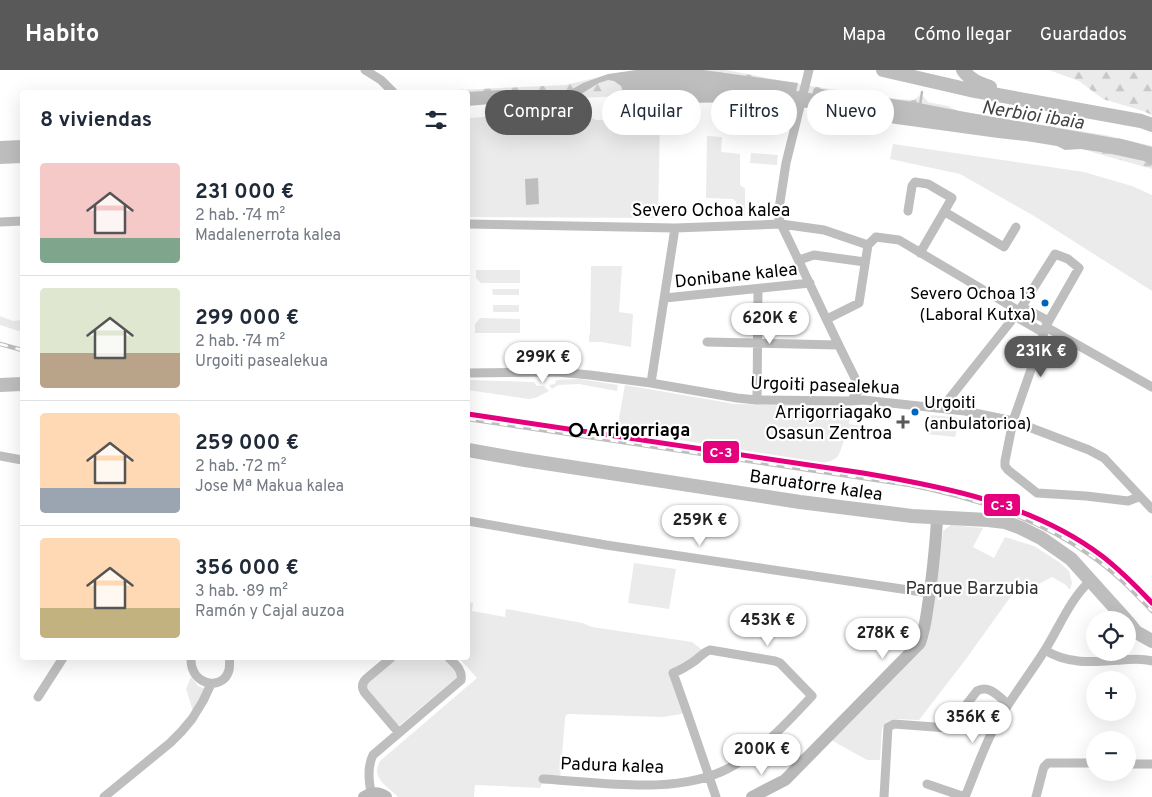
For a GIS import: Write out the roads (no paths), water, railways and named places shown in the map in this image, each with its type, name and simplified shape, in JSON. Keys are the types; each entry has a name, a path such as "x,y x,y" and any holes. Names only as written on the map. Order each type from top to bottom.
{"main road":[{"path":"883,70 970,90 1152,125"},
{"path":"963,70 977,82 995,89 1064,107"},
{"path":"0,385 20,384"},
{"name":"Baruatorre kalea","path":"470,450 800,502 902,515 1004,522 1041,538 1072,559 1118,611"},
{"name":"Baruatorre kalea","path":"1136,632 1152,642"}],"street":[{"path":"365,70 381,80 391,90"},
{"path":"809,70 786,162 778,215 858,384 859,390 851,401"},
{"path":"908,211 912,186 915,182 928,184 952,198 920,253"},
{"path":"944,212 1004,247 1016,227"},
{"path":"0,222 20,221"},
{"name":"Severo Ochoa kalea","path":"470,224 675,228 781,224 824,230 868,245"},
{"path":"651,383 675,228"},
{"path":"826,319 859,303 868,245 876,237 898,240 1019,311"},
{"path":"951,409 949,400 1019,311 1055,254 1068,259 1079,268 1047,325 1013,421 1004,461 1005,466 1037,493 1128,501 1139,496"},
{"path":"798,260 814,255 865,262"},
{"name":"Donibane kalea","path":"665,298 810,284"},
{"path":"757,400 758,289"},
{"path":"1019,311 1026,309 1045,319 1047,325 1152,387"},
{"path":"707,342 838,345"},
{"name":"Urgoiti pasealekua","path":"470,372 557,372 651,383 737,398 757,400 863,400 951,409 1013,421 1089,450 1104,458 1152,509"},
{"path":"0,456 20,460"},
{"path":"768,797 920,642 930,593 937,538 937,518"},
{"path":"470,521 606,545 930,593"},
{"path":"927,784 965,797 983,751 1008,704 1045,650 1071,604 1084,586 1091,580"},
{"name":"Padura kalea","path":"544,779 663,785 709,776 728,768 767,741 812,696 776,661 710,650 673,673 709,776 716,797"},
{"path":"1045,650 1059,657 1082,662 1138,659 1152,661"},
{"path":"38,696 62,660"},
{"path":"191,660 193,671 198,678 204,683 211,684 224,680 229,671 230,660"},
{"path":"389,660 364,681 362,687 399,733"},
{"path":"386,797 379,793 368,795 371,759 375,753 461,680 461,672 451,660"},
{"path":"104,797 181,732 195,713 211,684"},
{"path":"884,797 888,727 894,724 948,728 977,691 982,688 988,689 1008,704"},
{"path":"1036,797 1044,767 1048,763 1086,763"},
{"path":"1136,764 1152,764"},
{"path":"752,797 785,780"}],"waterway":[{"path":"920,105 922,92"},
{"name":"Nerbioi ibaia","path":"797,99 807,100"}],"railway":[{"path":"0,344 20,349"},
{"path":"470,419 910,485 958,496 1026,520 1069,542 1107,567 1152,611"}],"place":[{"name":"Severo Ochoa 13 (Laboral Kutxa)","path":"1045,303"},
{"name":"Urgoiti (anbulatorioa)","path":"915,412"},
{"name":"Arrigorriagako Osasun Zentroa","path":"903,422"},
{"name":"Arrigorriaga","path":"576,430"}],"park label":[{"name":"Parque Barzubia","path":"972,588"}]}
